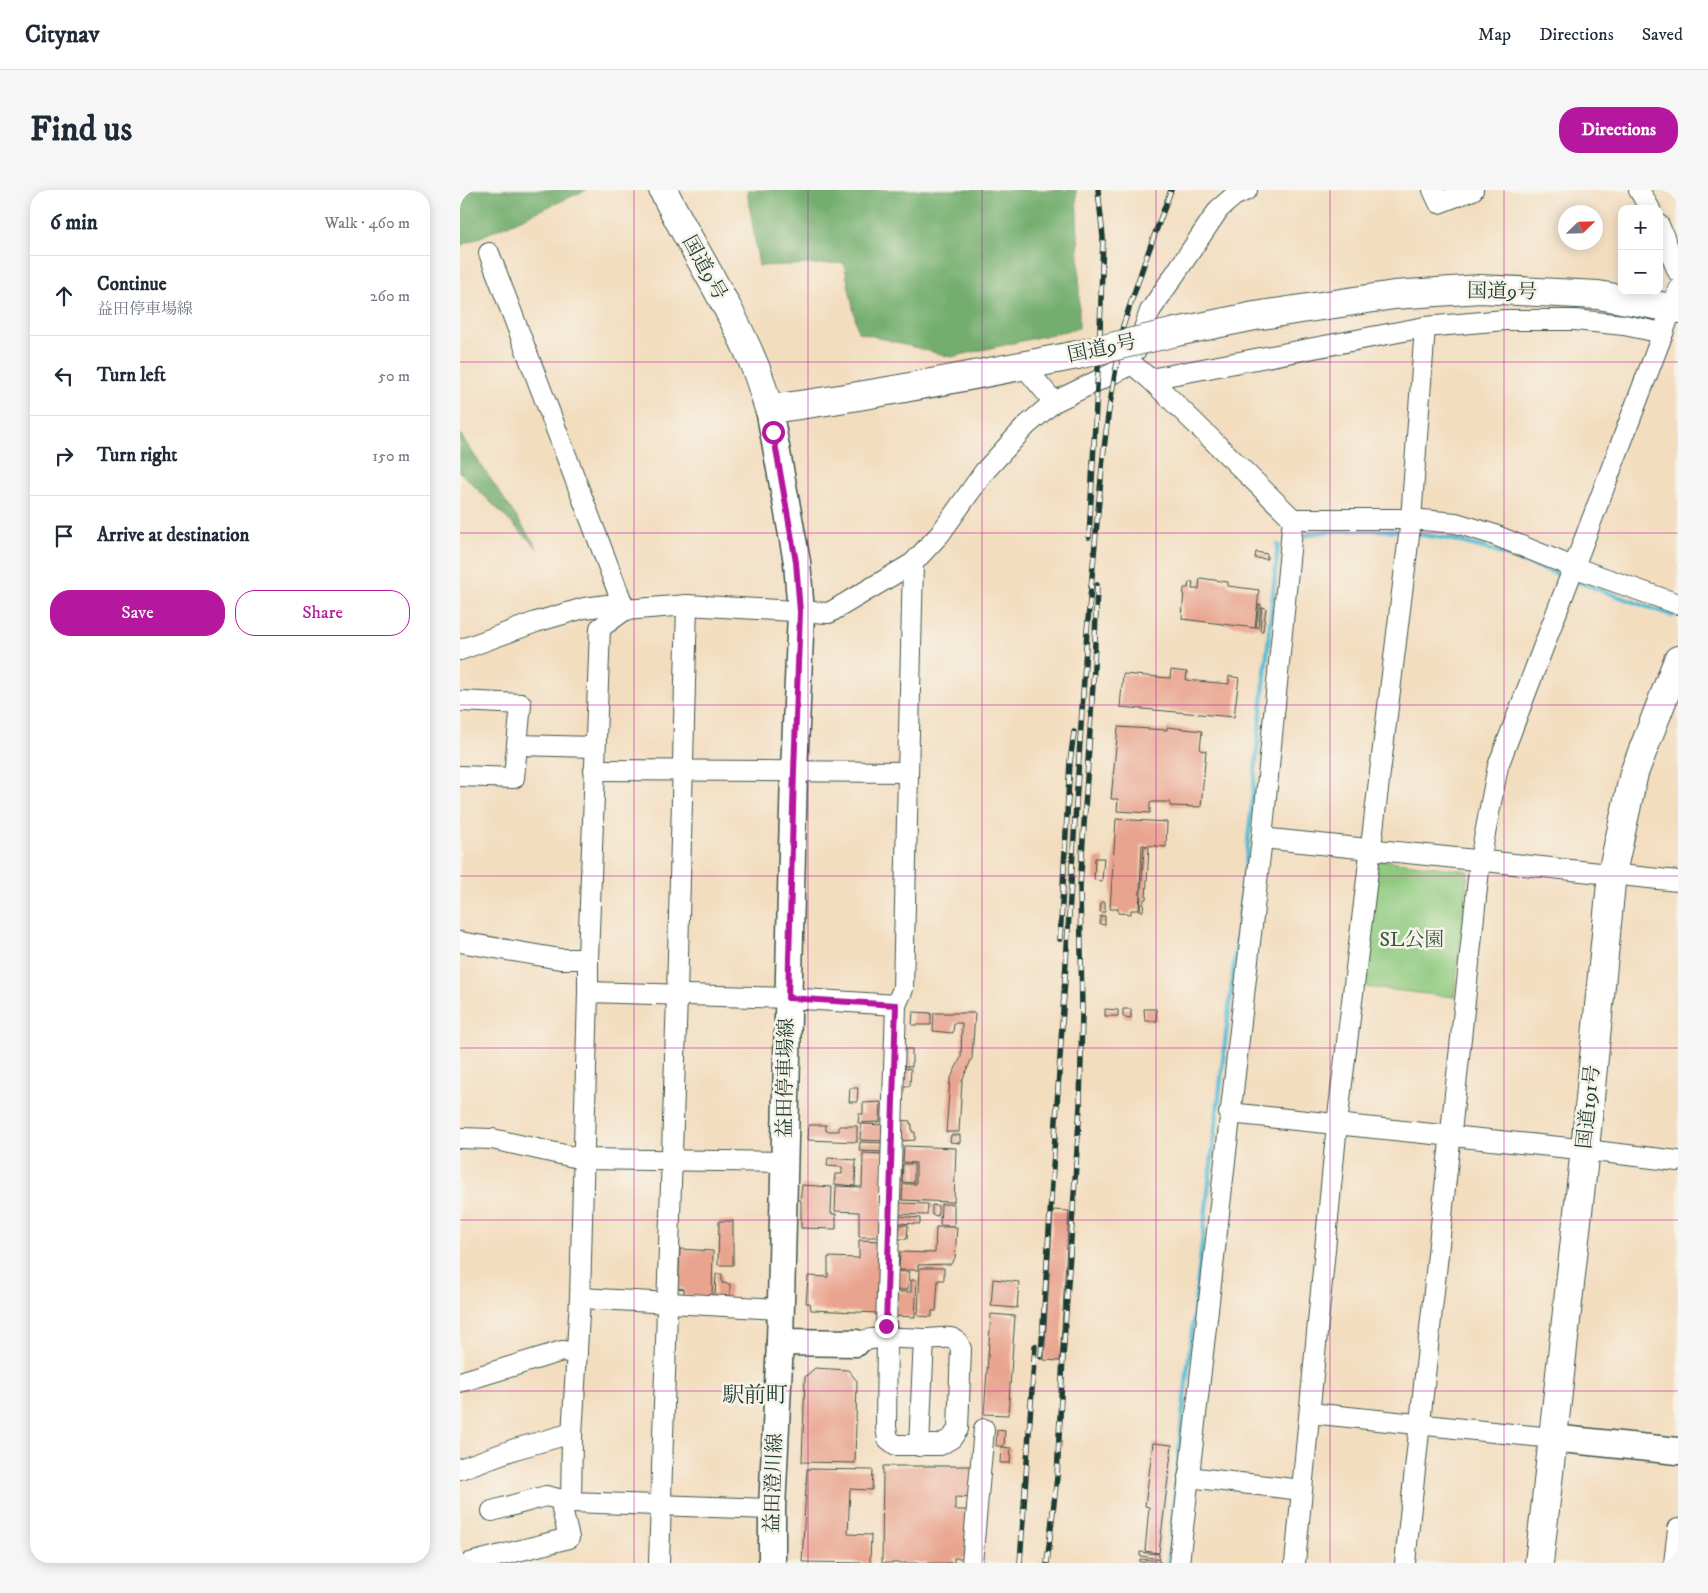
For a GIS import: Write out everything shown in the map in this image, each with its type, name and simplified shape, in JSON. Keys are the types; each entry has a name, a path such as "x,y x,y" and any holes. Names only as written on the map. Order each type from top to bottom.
{"highway":[{"name":"国道9号","path":"663,190 685,233 707,268 753,362 769,409 822,403 1023,365 1255,316 1394,295 1480,289 1598,295 1676,302"},
{"name":"国道191号","path":"1539,1563 1585,1149 1612,873 1634,773 1678,660"}],"main road":[{"name":"益田停車場線","path":"769,409 796,562 800,612 794,771 780,1342"},
{"path":"780,1342 856,1343"},
{"name":"益田澄川線","path":"772,1563 772,1509 780,1342"},
{"path":"1552,1438 1678,1451"}],"street":[{"path":"460,650 536,622 584,608 687,605 829,614 913,563 940,534 984,472 1026,426 1054,402 1132,364 1150,311 1219,208 1234,196 1247,190"},
{"path":"1433,190 1439,203 1473,190"},
{"path":"1639,190 1648,205"},
{"path":"1663,235 1678,272"},
{"path":"489,253 624,607"},
{"path":"1405,1563 1480,860 1498,766 1676,302"},
{"path":"1150,379 1425,327 1505,320 1575,320 1624,325 1663,333"},
{"path":"1295,1563 1337,1124 1411,519 1425,327"},
{"path":"1132,364 1150,379 1293,519 1411,519 1456,523 1492,534 1573,567 1678,604"},
{"path":"1023,365 1054,402"},
{"path":"1179,1563 1229,1113 1262,838 1293,519"},
{"path":"856,1343 869,1338 886,1338 924,1339 952,1338 958,1342 961,1349 958,1429 952,1438 940,1445 896,1445 888,1439 886,1427 886,1338 886,1326 896,1005 903,989 913,563"},
{"path":"659,1563 687,605"},
{"path":"470,1563 569,1538 562,1509 567,1501 580,1298 588,959 600,628 624,607"},
{"path":"460,700 521,704 514,778 460,776"},
{"path":"517,745 595,747"},
{"path":"594,770 908,772"},
{"path":"1262,838 1678,881"},
{"path":"460,942 560,958 588,959"},
{"path":"588,992 788,998 896,1005"},
{"path":"1229,1113 1585,1149 1678,1161"},
{"path":"460,1138 492,1139 583,1159 784,1162"},
{"path":"580,1298 780,1309"},
{"path":"920,1446 924,1339"},
{"path":"856,1343 871,1352 886,1380"},
{"path":"460,1382 562,1351 577,1352"},
{"path":"1310,1413 1552,1438"},
{"path":"972,1563 984,1430"},
{"path":"460,1469 514,1449 565,1435 572,1436"},
{"path":"1188,1477 1302,1490"},
{"path":"492,1512 546,1496 567,1501 772,1509"},
{"path":"1674,1563 1678,1529"}],"green space":[{"path":"460,190 586,190 460,246"},
{"path":"747,190 1076,190 1079,328 951,357 858,332 844,263 759,266"},
{"path":"460,434 538,549 460,472"},
{"name":"SL公園","path":"1372,859 1468,871 1454,997 1358,986"}],"building":[{"path":"1256,552 1267,554 1267,559 1255,558"},
{"path":"1200,578 1228,582 1228,586 1259,590 1255,628 1182,619 1184,588 1188,588 1189,582 1193,582 1192,589 1199,589"},
{"path":"1259,604 1261,604 1258,628 1256,627"},
{"path":"1262,607 1266,608 1263,631 1260,630"},
{"path":"1171,670 1187,672 1186,680 1229,684 1229,676 1239,678 1234,717 1120,707 1123,674 1170,678"},
{"path":"1118,727 1167,730 1167,727 1202,731 1200,750 1206,751 1201,807 1170,806 1170,802 1150,802 1150,813 1117,811 1118,799 1111,799"},
{"path":"1116,819 1167,822 1166,847 1142,845 1139,910 1131,910 1131,914 1118,913 1118,909 1110,909"},
{"path":"1144,847 1149,847 1146,899 1144,899 1143,911 1140,911"},
{"path":"1095,858 1104,858 1102,881 1094,880"},
{"path":"1101,902 1105,902 1105,912 1100,912"},
{"path":"1100,916 1105,916 1105,925 1100,924"},
{"path":"1105,1009 1118,1010 1118,1016 1105,1016"},
{"path":"1123,1009 1131,1009 1131,1018 1123,1017"},
{"path":"1144,1009 1156,1009 1157,1021 1145,1021"},
{"path":"913,1012 931,1013 931,1025 912,1025"},
{"path":"934,1013 975,1013 972,1058 962,1081 959,1132 946,1132 950,1080 961,1057 962,1023 954,1023 953,1033 933,1031"},
{"path":"902,1049 912,1049 912,1067 901,1066"},
{"path":"901,1068 911,1069 910,1086 900,1086"},
{"path":"850,1088 858,1088 857,1102 849,1102"},
{"path":"881,1102 880,1122 858,1123 859,1114 863,1114 863,1103"},
{"path":"900,1120 910,1121 912,1132 915,1132 915,1140 899,1141"},
{"path":"861,1124 886,1125 886,1141 860,1140"},
{"path":"809,1125 826,1125 826,1131 839,1131 839,1126 857,1126 857,1142 808,1140"},
{"path":"951,1135 960,1135 960,1143 950,1142"},
{"path":"860,1142 885,1143 884,1152 859,1151"},
{"path":"904,1146 956,1148 954,1202 902,1200 903,1184 916,1184 916,1163 903,1162"},
{"path":"863,1153 883,1154 881,1237 859,1237 859,1212 835,1211 836,1186 862,1187"},
{"path":"828,1158 856,1160 855,1186 834,1184 835,1174 842,1174 842,1167 827,1166"},
{"path":"903,1164 914,1164 914,1183 902,1182"},
{"path":"802,1185 832,1187 831,1214 836,1214 836,1229 801,1228 800,1201"},
{"path":"898,1203 928,1204 927,1215 897,1214"},
{"path":"941,1204 954,1204 954,1226 940,1225"},
{"path":"932,1205 938,1206 938,1216 932,1215"},
{"path":"1053,1210 1069,1211 1060,1361 1044,1360"},
{"path":"897,1216 920,1218 920,1224 897,1223"},
{"path":"719,1221 733,1221 733,1265 718,1265"},
{"path":"897,1225 908,1225 907,1239 896,1239"},
{"path":"936,1227 957,1227 955,1258 951,1264 918,1265 918,1270 899,1270 900,1252 935,1253"},
{"path":"859,1240 881,1241 879,1313 811,1310 810,1303 806,1303 808,1276 828,1277 828,1257 859,1258"},
{"path":"680,1249 713,1251 712,1297 684,1295 684,1289 678,1288"},
{"path":"920,1268 944,1268 944,1280 938,1280 936,1311 932,1311 932,1317 918,1316"},
{"path":"895,1271 909,1272 908,1290 894,1290"},
{"path":"716,1274 722,1274 722,1283 730,1284 730,1298 715,1297"},
{"path":"993,1279 1019,1282 1017,1308 991,1306"},
{"path":"911,1280 917,1280 915,1317 894,1316 895,1292 911,1292"},
{"path":"991,1314 1015,1316 1008,1415 984,1414"},
{"path":"815,1368 848,1370 857,1381 855,1463 802,1462 805,1377"},
{"path":"997,1430 1005,1431 1004,1446 996,1446"},
{"path":"1153,1443 1172,1445 1159,1553 1145,1551 1149,1507 1145,1506"},
{"path":"1001,1447 1011,1448 1010,1463 1000,1463"},
{"path":"883,1466 974,1466 973,1498 955,1497 955,1510 967,1510 967,1558 954,1558 954,1563 882,1563"},
{"path":"807,1469 873,1470 872,1490 850,1489 848,1534 871,1535 870,1563 802,1562"},
{"path":"1140,1552 1159,1554 1159,1559 1140,1556"},
{"path":"1140,1559 1160,1561 1160,1563 1140,1562"}],"waterway":[{"path":"1304,536 1354,530 1405,532"},
{"path":"1415,534 1450,539 1488,549 1565,577"},
{"path":"1168,1563 1184,1400 1246,861 1278,545"},
{"path":"1575,581 1673,616"}],"railway":[{"path":"1089,537 1103,237 1098,190"},
{"path":"1041,1357 1087,631 1103,457 1123,326 1171,190"},
{"path":"1047,1563 1057,1477 1080,1106 1082,1011 1080,887 1094,668 1097,585"},
{"path":"1060,939 1070,762 1074,732"},
{"path":"1020,1563 1035,1346"}],"district":[{"name":"駅前町","path":"755,1395"}],"route":[{"path":"773,432 796,562 800,612 788,998 896,1005 886,1326"}]}
